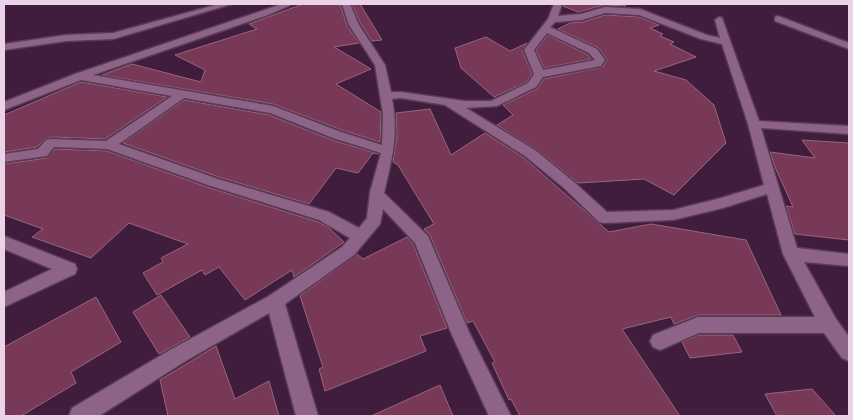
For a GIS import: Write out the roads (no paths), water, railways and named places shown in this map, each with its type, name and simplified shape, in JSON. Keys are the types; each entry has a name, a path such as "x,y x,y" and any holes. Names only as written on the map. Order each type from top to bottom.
{"street":[{"path":"4,47 66,38 113,36 222,4"},
{"path":"4,106 79,76 256,17 289,4"},
{"path":"80,416 177,356 275,301 348,251 375,220 377,194 388,151 389,114 380,65 354,25 346,4"},
{"path":"539,74 529,50 552,19 558,4"},
{"path":"552,19 582,16 606,10 640,12 704,37 726,42"},
{"path":"778,19 849,46"},
{"path":"719,20 754,124 770,188 791,254 829,325 849,352"},
{"path":"385,96 401,95 465,105 493,104 532,85 539,74 597,64 600,60 593,51 544,28"},
{"path":"79,76 184,93 239,106 273,110 337,135 388,151"},
{"path":"109,145 184,93"},
{"path":"449,103 530,154 569,185 604,218 673,215 770,188"},
{"path":"754,124 849,130"},
{"path":"4,158 42,153 51,143 109,145 213,182 324,216 360,236"},
{"path":"377,194 422,240 461,335 500,416"},
{"path":"4,242 68,269 4,300"},
{"path":"791,254 849,260"},
{"path":"275,301 307,416"},
{"path":"660,341 698,325 829,325"}]}
